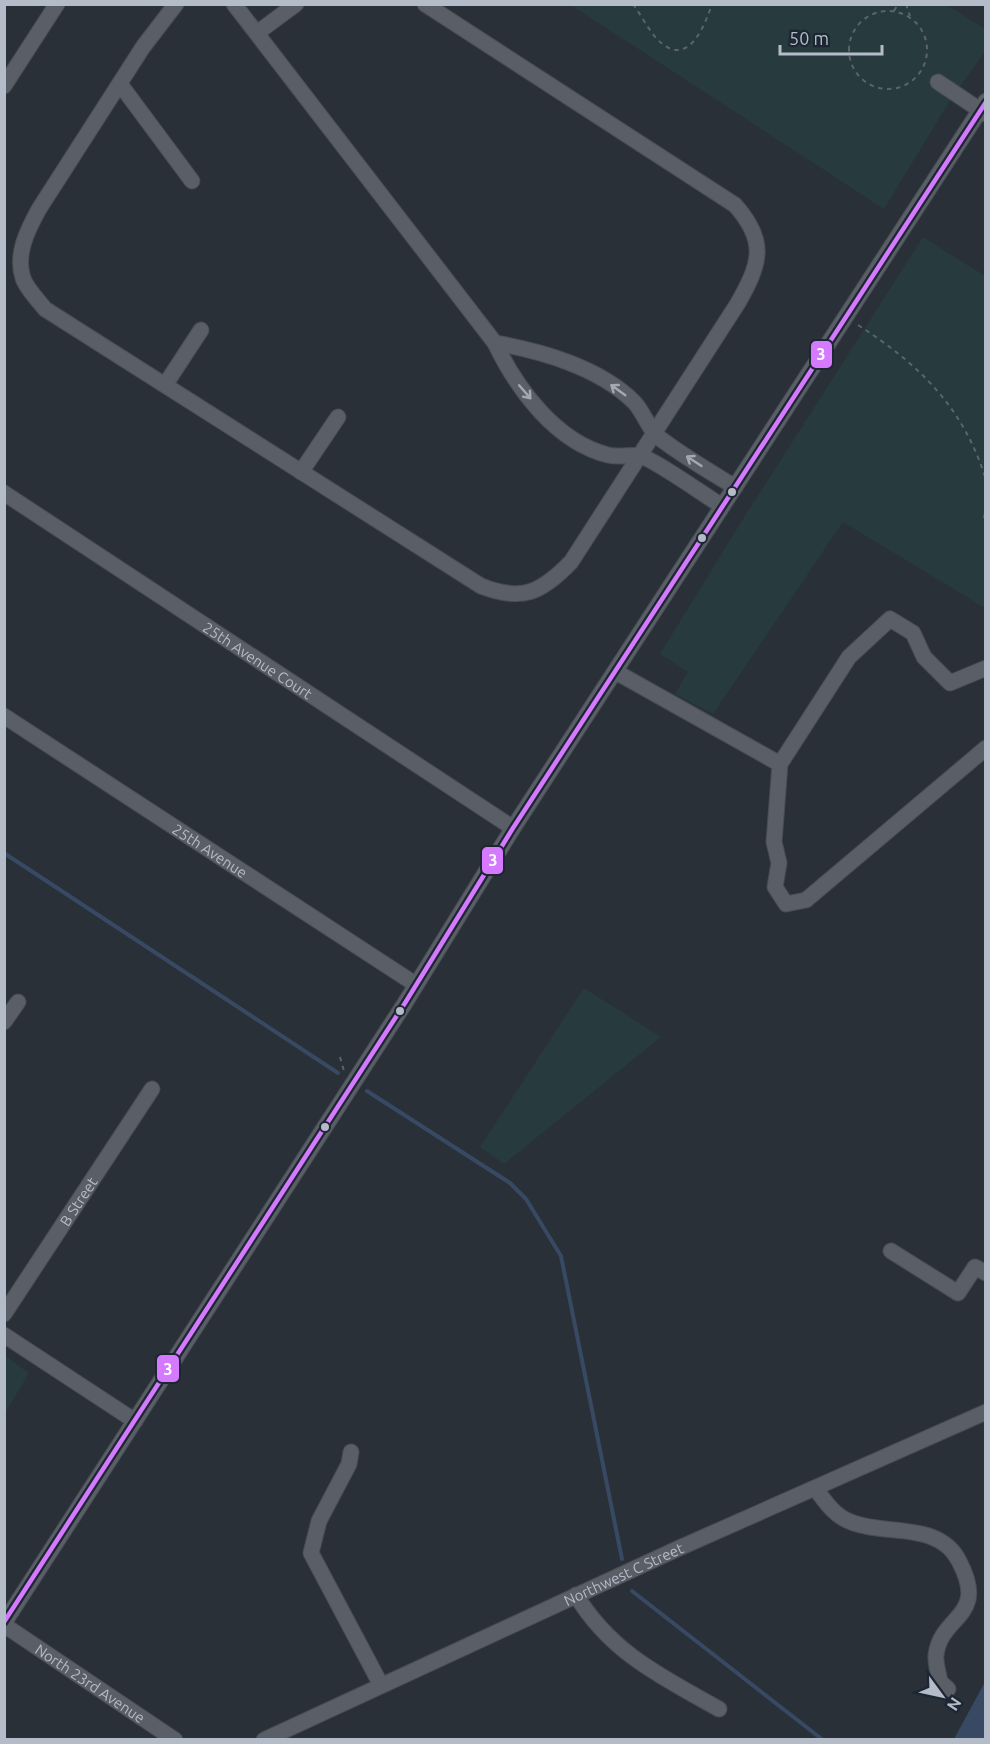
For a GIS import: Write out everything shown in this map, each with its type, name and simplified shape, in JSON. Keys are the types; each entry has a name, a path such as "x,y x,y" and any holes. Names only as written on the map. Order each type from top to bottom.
{"street":[{"path":"176,4 120,84 25,234 21,259 23,279 45,309 481,586 499,593 517,596 539,589 571,562 738,303 756,271 758,249 747,218 735,205 425,4"},
{"path":"234,4 368,181 495,343 518,383 566,434 606,455 641,456 722,507"},
{"path":"257,33 296,4"},
{"path":"4,87 51,7"},
{"path":"4,1624 416,984 513,828 984,108 938,82"},
{"path":"120,84 192,181"},
{"path":"165,386 201,330"},
{"path":"495,343 527,348 594,374 633,401 647,417 654,435 735,487"},
{"path":"301,472 338,417"},
{"name":"25th Avenue Court","path":"4,493 513,828"},
{"path":"986,668 950,683 924,657 914,633 890,619 849,657 780,764 774,842 779,862 775,887 786,904 806,900 986,748"},
{"path":"616,672 780,764"},
{"name":"25th Avenue","path":"4,716 416,984"},
{"path":"4,1022 18,1002"},
{"name":"B Street","path":"4,1314 152,1089"},
{"path":"891,1251 958,1293 975,1267 986,1273"},
{"path":"4,1335 135,1421"},
{"name":"Northwest C Street","path":"264,1740 576,1595 986,1412"},
{"path":"351,1452 349,1464 319,1521 311,1553 381,1685"},
{"path":"815,1488 830,1509 851,1522 928,1535 958,1559 970,1588 970,1597 966,1608 939,1646 936,1656 940,1682 948,1689"},
{"path":"576,1595 594,1622 616,1646 645,1667 719,1708"},
{"name":"North 23rd Avenue","path":"4,1624 175,1740"}],"path":[{"path":"633,4 657,38 666,46 676,50 688,47 698,38 712,4"},
{"path":"894,11 898,4"},
{"path":"906,4 910,18"},
{"path":"880,11 894,11 910,18 924,34 927,47 921,72 900,88 888,90 875,88 864,82 849,61 851,35 858,24 868,16 880,11"},
{"path":"846,317 913,364 949,404 976,448 986,480"},
{"path":"984,518 986,507"},
{"path":"340,1057 345,1071"}],"green space":[{"path":"571,5 947,5 985,29 985,51 948,104 884,209"},
{"path":"923,237 985,276 985,608 843,522 713,714 675,694 688,672 660,654"},
{"path":"584,988 661,1037 504,1164 480,1147"},
{"path":"5,1356 29,1373 5,1413"}],"water":[{"path":"985,1682 985,1739 954,1739"}],"waterway":[{"path":"4,853 338,1073"},
{"path":"367,1091 510,1183 526,1199 561,1256 622,1559"},
{"path":"632,1591 823,1740"}],"transit line":[{"name":"3","path":"4,1622 405,1003 513,828 986,102"}]}
